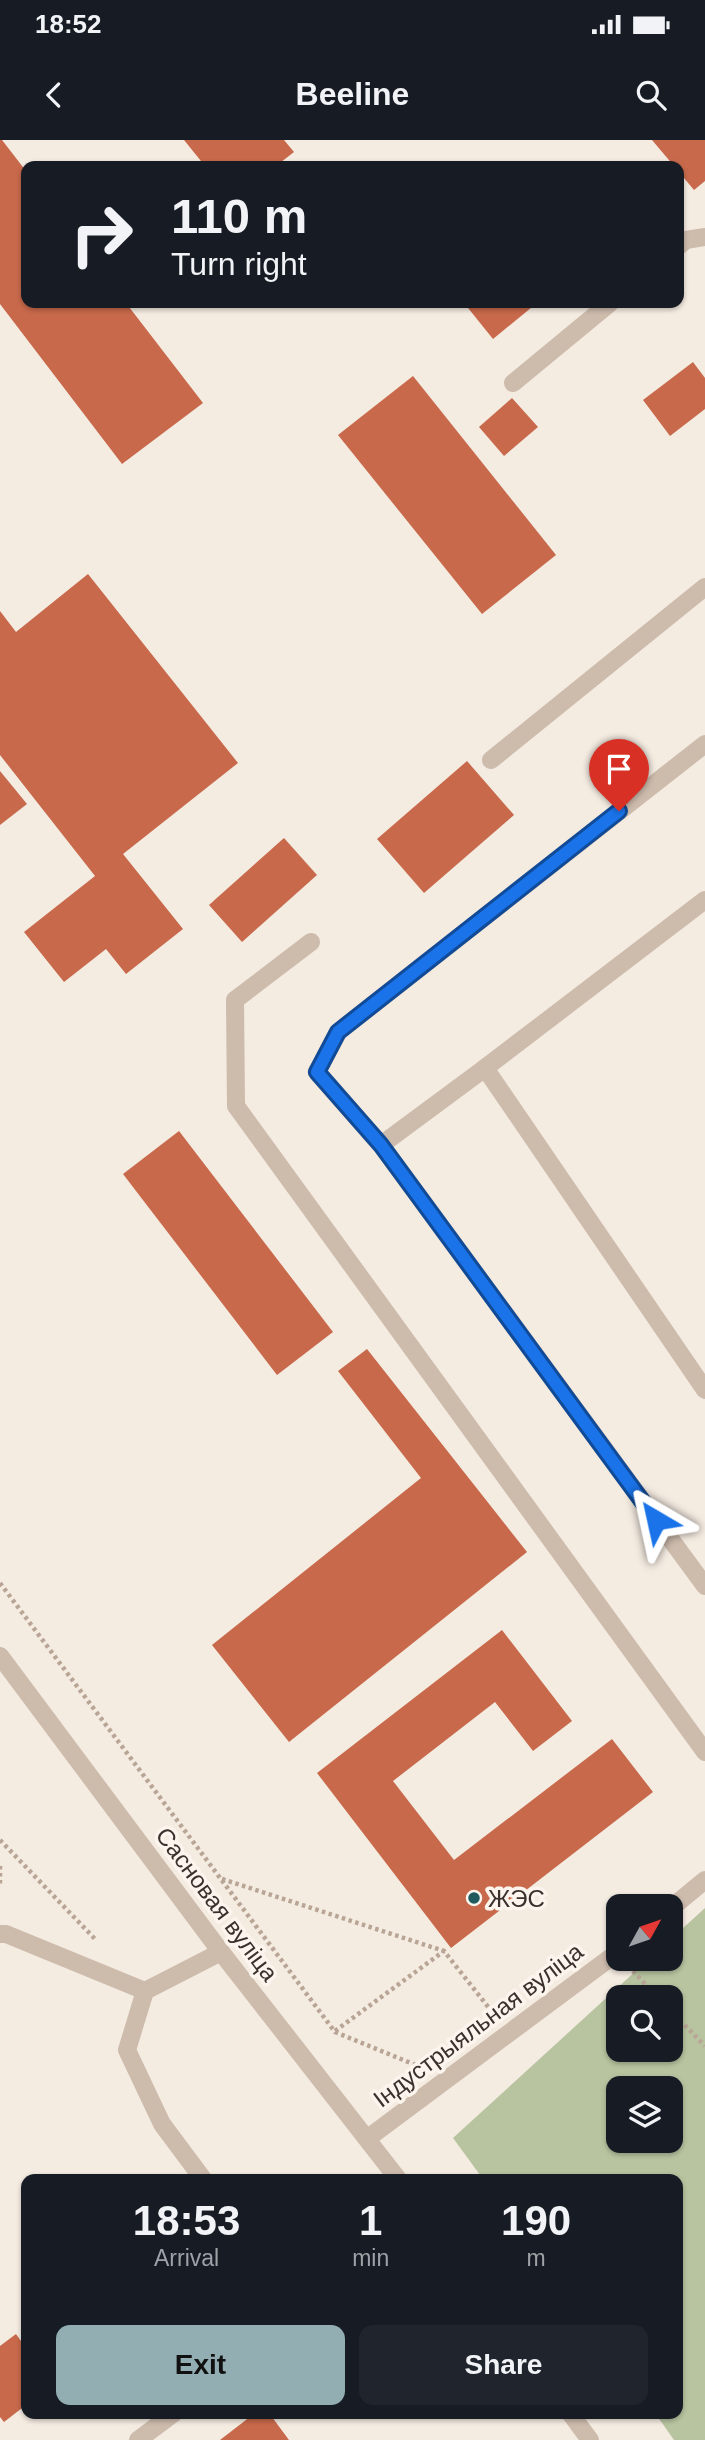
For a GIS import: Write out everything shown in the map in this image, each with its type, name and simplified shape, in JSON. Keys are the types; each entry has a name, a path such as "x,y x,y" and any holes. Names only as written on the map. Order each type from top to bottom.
{"street":[{"path":"684,242 705,237"},
{"path":"513,383 604,308"},
{"path":"491,760 705,587"},
{"path":"705,744 338,1032 317,1072 381,1145 705,1586"},
{"path":"381,1145 705,900"},
{"path":"311,942 235,1000 236,1106 705,1752"},
{"path":"485,1068 705,1390"},
{"name":"Сасновая вуліца","path":"0,1656 221,1952 394,2174"},
{"path":"683,1898 705,1880"},
{"path":"0,1934 6,1934 145,1991"},
{"path":"199,2174 162,2124 127,2050 145,1991 221,1952"},
{"name":"Індустрыяльная вуліца","path":"368,2138 606,1961"},
{"path":"138,2440 166,2419"},
{"path":"574,2419 590,2440"}],"path":[{"path":"0,1583 335,2032 418,2066 436,2087"},
{"path":"0,1840 96,1941"},
{"path":"0,1866 0,1885"},
{"path":"221,1878 444,1951 508,2034"},
{"path":"335,2032 444,1951"},
{"path":"632,1971 645,1985"},
{"path":"683,2023 705,2046"}],"green space":[{"path":"705,1908 705,2440 674,2440 659,2419 683,2419 683,2174 479,2174 453,2138 606,1998 606,2062 683,2062 683,1985 620,1985 636,1971 683,1971 683,1928"}],"building":[{"path":"2,140 21,165 21,308 130,308 203,403 122,464 0,304"},
{"path":"184,140 284,140 294,152 282,161 201,161"},
{"path":"652,140 705,140 705,181 694,190 684,178 684,161 670,161"},
{"path":"468,308 531,308 493,339"},
{"path":"693,362 705,378 705,409 670,436 643,400"},
{"path":"413,376 556,555 482,614 338,435"},
{"path":"512,398 538,427 504,456 479,427"},
{"path":"88,574 238,763 123,854 183,929 126,974 106,949 64,982 24,932 95,876 0,755 0,611 16,632"},
{"path":"467,761 514,815 424,893 377,839"},
{"path":"0,771 27,804 0,825"},
{"path":"284,838 317,875 242,942 209,905"},
{"path":"179,1131 333,1332 277,1375 123,1174"},
{"path":"367,1349 527,1552 289,1742 212,1645 421,1478 338,1371"},
{"path":"502,1630 572,1721 533,1751 495,1702 393,1781 454,1860 612,1739 653,1792 451,1948 317,1773"},
{"path":"16,2334 21,2341 21,2409 4,2422 0,2417 0,2346"},
{"path":"247,2419 273,2419 289,2440 220,2440"}],"place":[{"name":"ЖЭС","path":"474,1898"}],"route":[{"path":"619,811 338,1032 317,1072 381,1145 656,1520"}]}
